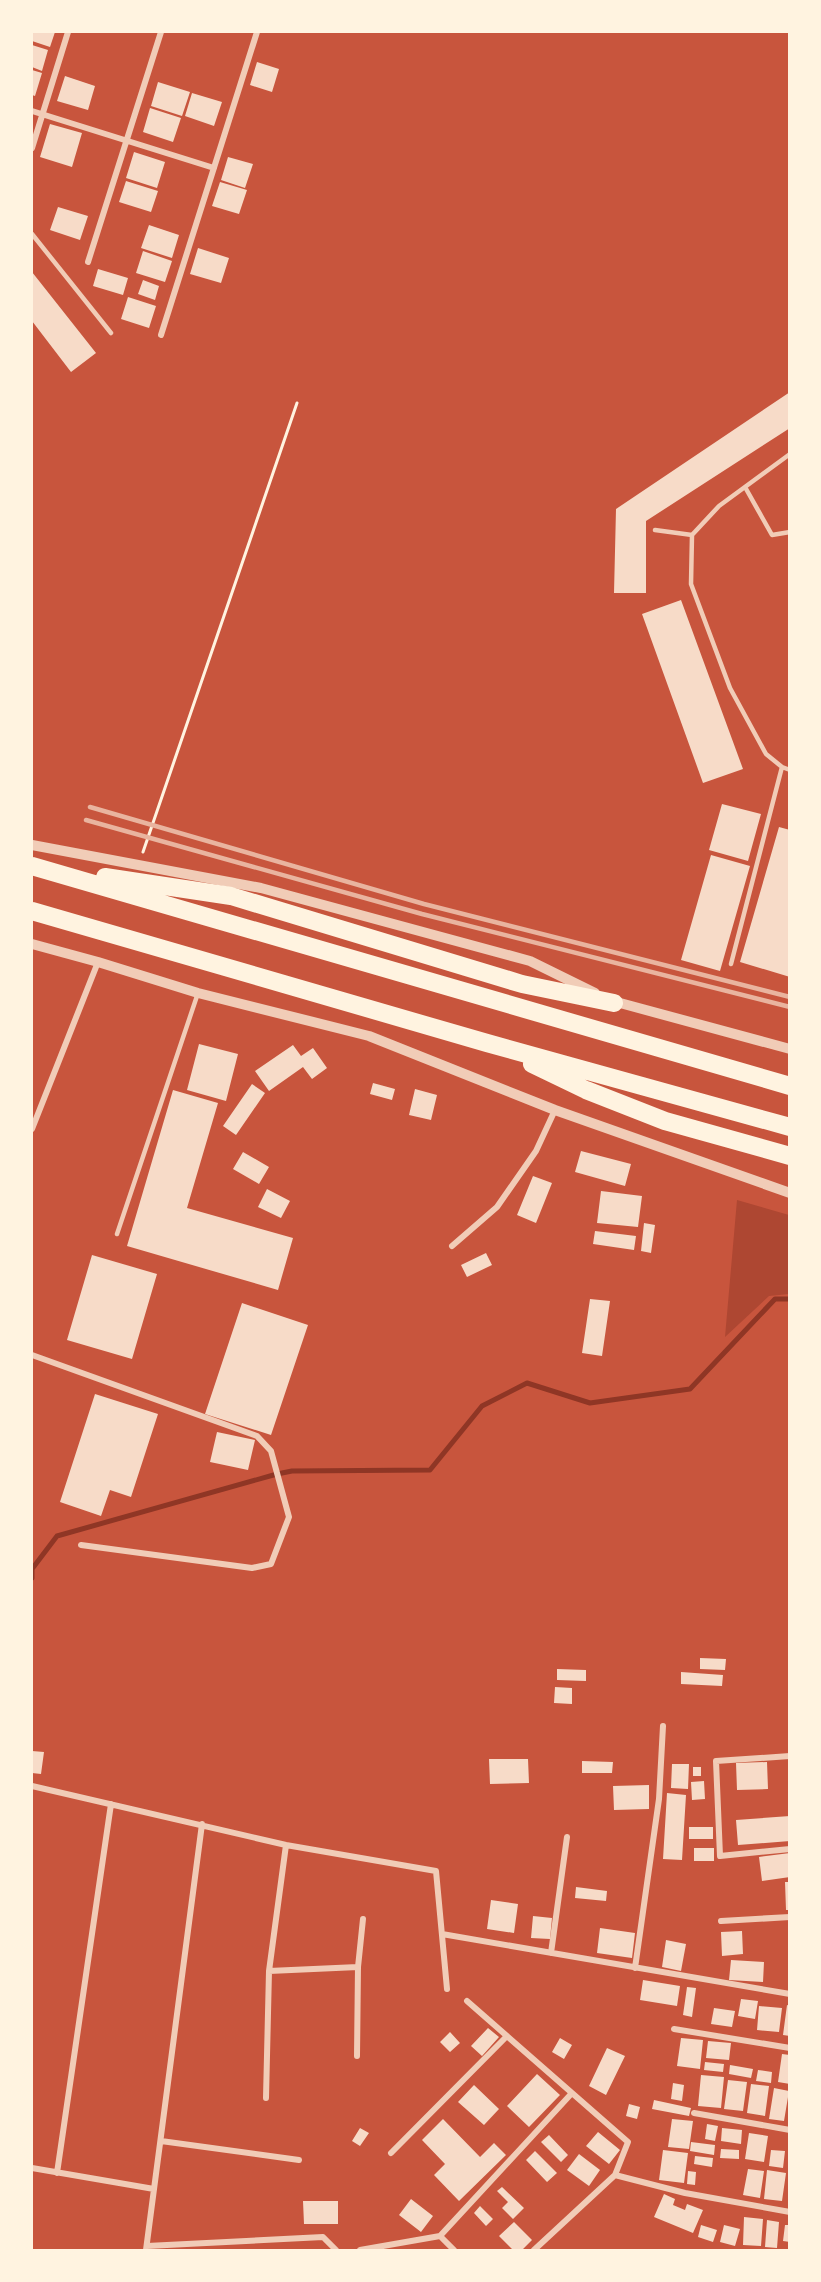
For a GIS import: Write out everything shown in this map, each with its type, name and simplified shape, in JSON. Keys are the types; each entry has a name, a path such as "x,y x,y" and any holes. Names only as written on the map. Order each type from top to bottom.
{"highway":[{"path":"33,867 231,896 522,984 614,1003"},
{"path":"33,867 789,1086"},
{"path":"32,911 487,1043 789,1127"},
{"path":"487,1043 586,1090 665,1121 789,1156"}],"street":[{"path":"32,148 69,32"},
{"path":"88,262 161,32"},
{"path":"161,335 257,32"},
{"path":"32,111 214,168"},
{"path":"32,845 261,888 530,961 614,1003 789,1049"},
{"path":"32,944 198,993 369,1036 555,1110 789,1193"},
{"path":"32,1129 98,962"},
{"path":"452,1245 497,1207 536,1151 555,1110"},
{"path":"32,1355 257,1436 271,1451 289,1517 271,1564 252,1568 81,1545"},
{"path":"635,1968 659,1799 663,1726"},
{"path":"789,1756 716,1761 720,1856 789,1849"},
{"path":"32,1786 286,1845 436,1870 447,1989"},
{"path":"57,2173 111,1804"},
{"path":"202,1824 146,2248 323,2237 336,2250"},
{"path":"551,1953 567,1837"},
{"path":"266,2098 269,1971 286,1845"},
{"path":"721,1921 789,1917"},
{"path":"357,2056 358,1967 363,1919"},
{"path":"442,1934 789,1994"},
{"path":"269,1971 358,1967"},
{"path":"467,2001 628,2142 615,2175 534,2250"},
{"path":"674,2029 789,2048"},
{"path":"391,2153 507,2036"},
{"path":"360,2250 440,2236 572,2093"},
{"path":"694,2113 789,2130"},
{"path":"161,2140 299,2160"},
{"path":"32,2168 154,2189"},
{"path":"615,2175 685,2193 789,2212"},
{"path":"440,2236 454,2250"}],"lane":[{"path":"32,234 111,333"},
{"path":"789,454 719,506 692,535 691,584 730,688 766,754 789,770"},
{"path":"745,487 772,535 789,532"},
{"path":"655,530 692,535"},
{"path":"731,964 782,767"},
{"path":"117,1234 198,993"}],"path":[{"path":"138,865 297,403"}],"shaded area":[{"path":"737,1200 789,1215 789,1294 769,1296 725,1337"}],"building":[{"path":"32,32 55,32 50,47 32,41"},
{"path":"32,45 48,50 42,71 32,67"},
{"path":"257,62 279,69 272,92 250,85"},
{"path":"32,70 42,73 35,96 32,95"},
{"path":"65,76 95,86 88,110 57,101"},
{"path":"158,82 190,92 182,116 151,106"},
{"path":"192,93 222,102 214,126 185,116"},
{"path":"150,108 181,118 173,142 143,132"},
{"path":"50,124 82,133 72,167 40,157"},
{"path":"134,152 165,162 157,188 126,178"},
{"path":"228,157 253,164 245,188 221,180"},
{"path":"126,181 158,191 151,212 119,202"},
{"path":"220,182 247,190 239,214 212,206"},
{"path":"58,207 88,216 80,240 50,230"},
{"path":"149,225 179,235 172,258 141,248"},
{"path":"198,248 229,258 221,283 190,274"},
{"path":"143,251 172,261 165,282 136,273"},
{"path":"98,269 128,278 123,295 93,286"},
{"path":"32,272 96,353 71,372 32,321"},
{"path":"143,280 159,286 155,300 138,294"},
{"path":"128,297 156,306 149,328 121,319"},
{"path":"790,392 790,428 646,521 646,593 614,593 616,509"},
{"path":"681,600 743,769 703,783 642,614"},
{"path":"722,804 761,814 748,861 709,850"},
{"path":"779,827 790,830 790,977 740,962"},
{"path":"711,855 750,866 720,971 681,960"},
{"path":"199,1044 238,1054 226,1101 187,1090"},
{"path":"293,1045 301,1056 313,1048 327,1068 312,1079 303,1067 269,1091 255,1071"},
{"path":"373,1083 395,1089 392,1100 370,1094"},
{"path":"252,1084 265,1093 236,1135 223,1126"},
{"path":"415,1089 437,1095 431,1120 409,1115"},
{"path":"173,1090 218,1103 187,1208 293,1238 278,1290 127,1246"},
{"path":"581,1151 631,1164 625,1186 575,1172"},
{"path":"243,1152 269,1167 259,1184 233,1169"},
{"path":"533,1176 552,1183 536,1223 517,1215"},
{"path":"267,1189 290,1201 281,1218 258,1207"},
{"path":"601,1191 642,1196 638,1227 597,1223"},
{"path":"644,1223 655,1225 651,1253 641,1251"},
{"path":"595,1231 636,1236 634,1250 593,1244"},
{"path":"486,1253 492,1265 467,1277 461,1265"},
{"path":"92,1255 157,1274 132,1359 67,1340"},
{"path":"590,1299 610,1301 602,1356 582,1353"},
{"path":"242,1303 308,1325 271,1435 205,1414"},
{"path":"95,1394 158,1414 131,1497 110,1490 101,1516 60,1502"},
{"path":"217,1432 255,1440 248,1470 210,1462"},
{"path":"700,1658 726,1659 725,1670 700,1669"},
{"path":"557,1669 586,1670 586,1681 557,1680"},
{"path":"681,1672 723,1675 722,1686 681,1684"},
{"path":"555,1687 572,1688 572,1704 554,1703"},
{"path":"32,1751 44,1752 41,1774 32,1773"},
{"path":"489,1759 528,1759 529,1783 490,1784"},
{"path":"582,1761 613,1762 612,1773 582,1773"},
{"path":"767,1762 768,1789 737,1790 736,1763"},
{"path":"672,1764 689,1764 688,1789 671,1788"},
{"path":"693,1767 701,1767 701,1776 693,1776"},
{"path":"704,1781 705,1799 692,1800 691,1782"},
{"path":"649,1785 649,1809 614,1810 613,1786"},
{"path":"667,1793 686,1795 682,1860 663,1859"},
{"path":"790,1816 790,1841 738,1845 736,1820"},
{"path":"689,1827 713,1827 713,1839 689,1839"},
{"path":"694,1848 714,1848 714,1861 694,1861"},
{"path":"790,1853 790,1877 762,1881 759,1857"},
{"path":"785,1882 790,1882 790,1910 786,1910"},
{"path":"576,1887 607,1891 606,1901 575,1898"},
{"path":"491,1900 518,1904 514,1933 487,1929"},
{"path":"533,1916 552,1918 550,1939 531,1938"},
{"path":"600,1928 635,1933 632,1958 597,1953"},
{"path":"742,1931 743,1954 722,1956 721,1932"},
{"path":"666,1940 686,1944 681,1971 662,1967"},
{"path":"731,1960 764,1962 763,1982 729,1980"},
{"path":"643,1980 680,1986 677,2006 640,2000"},
{"path":"687,1987 696,1988 692,2017 683,2015"},
{"path":"741,1999 758,2001 755,2019 738,2016"},
{"path":"787,2005 790,2006 790,2036 783,2035"},
{"path":"759,2006 782,2008 779,2032 757,2030"},
{"path":"714,2008 735,2011 732,2027 711,2024"},
{"path":"488,2028 499,2037 482,2056 471,2046"},
{"path":"450,2032 460,2043 450,2052 440,2042"},
{"path":"560,2038 572,2045 564,2059 552,2052"},
{"path":"681,2038 703,2040 700,2069 677,2066"},
{"path":"708,2041 731,2043 729,2060 706,2058"},
{"path":"607,2048 625,2056 606,2095 589,2086"},
{"path":"782,2054 790,2055 790,2084 778,2082"},
{"path":"705,2062 724,2064 723,2072 704,2070"},
{"path":"730,2065 753,2069 751,2078 729,2074"},
{"path":"758,2070 772,2072 771,2083 756,2081"},
{"path":"537,2074 560,2095 529,2127 507,2106"},
{"path":"701,2075 724,2077 721,2108 698,2106"},
{"path":"728,2080 747,2082 743,2111 724,2109"},
{"path":"673,2083 684,2085 682,2101 671,2099"},
{"path":"751,2084 769,2086 765,2116 747,2113"},
{"path":"474,2085 499,2109 484,2125 458,2102"},
{"path":"774,2088 789,2091 784,2121 769,2119"},
{"path":"654,2100 691,2108 689,2116 652,2109"},
{"path":"629,2104 640,2107 637,2119 626,2116"},
{"path":"443,2119 480,2157 494,2143 506,2155 459,2201 434,2175 445,2164 422,2140"},
{"path":"672,2119 693,2121 689,2149 668,2147"},
{"path":"707,2124 718,2126 715,2141 705,2139"},
{"path":"360,2128 369,2133 360,2146 352,2141"},
{"path":"722,2128 742,2130 741,2144 721,2141"},
{"path":"598,2132 620,2150 609,2164 586,2146"},
{"path":"749,2133 768,2136 764,2162 745,2159"},
{"path":"549,2135 568,2155 561,2162 541,2142"},
{"path":"691,2142 715,2145 714,2155 690,2151"},
{"path":"721,2149 739,2150 739,2159 720,2158"},
{"path":"663,2150 688,2153 684,2183 659,2180"},
{"path":"771,2150 785,2151 783,2168 769,2166"},
{"path":"535,2151 557,2173 547,2182 526,2160"},
{"path":"579,2154 600,2170 589,2186 567,2170"},
{"path":"695,2156 713,2158 712,2167 694,2164"},
{"path":"748,2169 764,2171 760,2198 743,2195"},
{"path":"767,2170 786,2173 782,2201 764,2199"},
{"path":"688,2171 696,2172 695,2185 687,2184"},
{"path":"502,2187 524,2208 513,2219 502,2208 508,2202 497,2191"},
{"path":"664,2194 675,2199 673,2205 685,2210 687,2204 703,2210 693,2233 654,2217"},
{"path":"411,2199 433,2216 421,2232 399,2215"},
{"path":"303,2201 338,2201 338,2224 304,2224"},
{"path":"480,2206 493,2219 486,2226 474,2213"},
{"path":"744,2217 763,2219 761,2246 743,2245"},
{"path":"767,2220 779,2222 777,2248 765,2247"},
{"path":"514,2222 532,2240 522,2250 513,2250 499,2236"},
{"path":"701,2225 717,2230 713,2242 698,2237"},
{"path":"724,2225 740,2229 735,2246 720,2242"},
{"path":"785,2225 790,2225 790,2242 783,2241"}],"waterway":[{"path":"32,1578 32,1569 57,1536 277,1474 292,1471 430,1470 482,1406 527,1383 590,1403 690,1389 775,1299 790,1299"}],"railway":[{"path":"90,807 424,904 790,997"},
{"path":"86,820 422,914 790,1007"}]}
